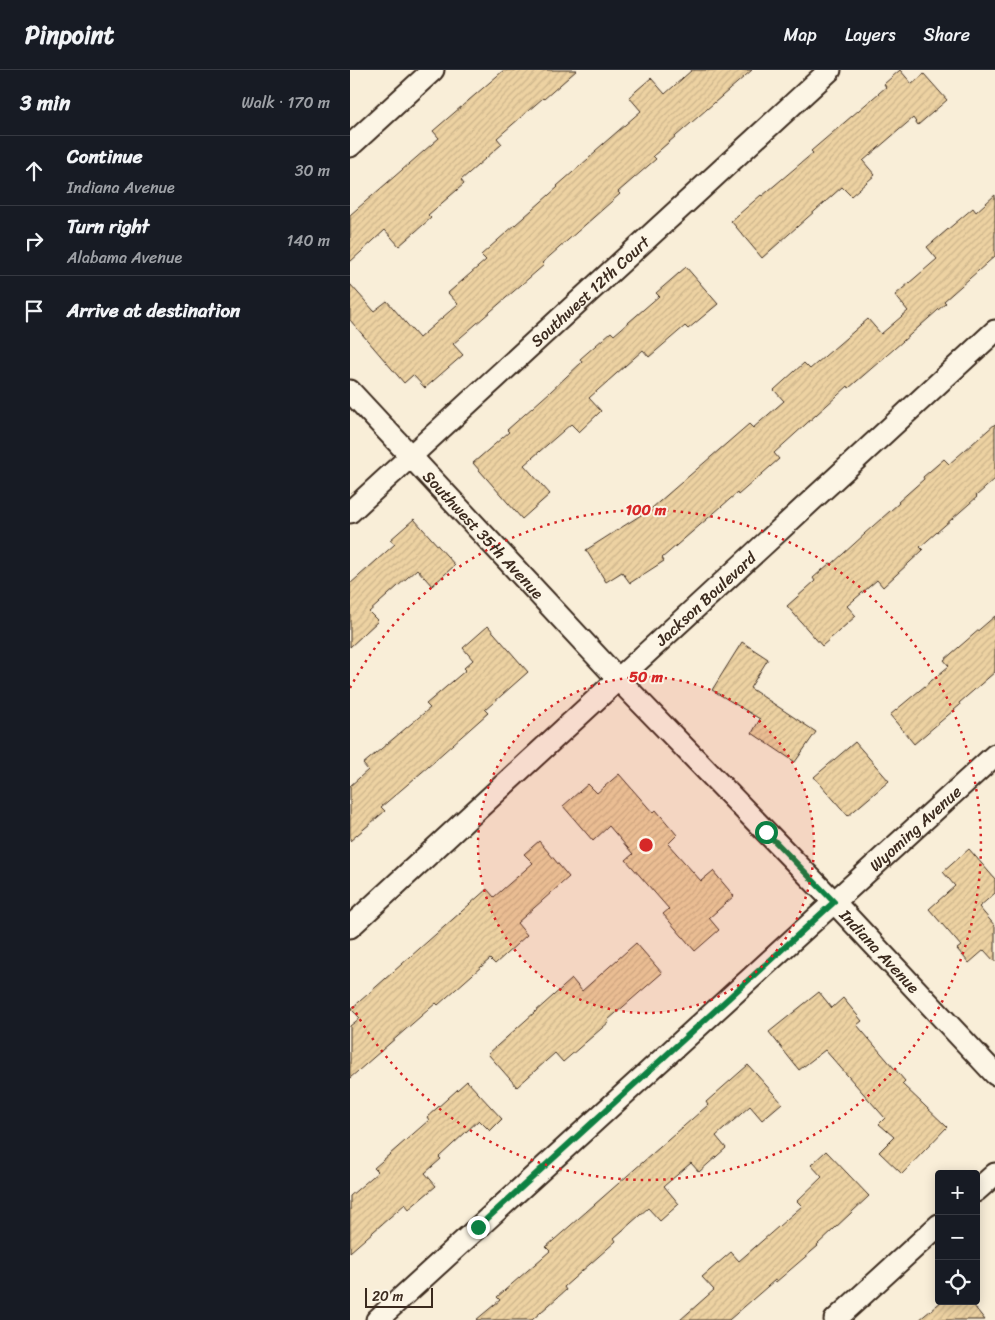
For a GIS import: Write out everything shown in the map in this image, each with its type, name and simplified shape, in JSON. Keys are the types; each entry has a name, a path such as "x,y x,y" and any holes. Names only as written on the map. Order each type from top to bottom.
{"street":[{"path":"350,146 433,70"},
{"name":"Southwest 12th Court","path":"350,512 830,70"},
{"name":"Jackson Boulevard","path":"350,927 995,331"},
{"name":"Southwest 35th Avenue","path":"350,391 618,679"},
{"name":"Indiana Avenue","path":"618,679 834,902 995,1074"},
{"name":"Wyoming Avenue","path":"377,1320 995,754"},
{"path":"980,1187 995,1174"},
{"path":"835,1320 935,1229"}],"building":[{"path":"504,70 577,70 497,138 502,144 461,180 464,184 428,215 431,218 399,246 385,230 350,262 350,215 439,138 433,131"},
{"path":"692,70 752,70 653,156 656,159 618,192 620,194 542,263 544,265 453,344 463,355 425,388 413,375 404,383 350,320 350,284 374,311 387,301 419,338 458,304 448,293 486,260 481,255 641,111 629,97 651,78 665,94"},
{"path":"900,70 912,84 924,74 947,100 918,125 913,118 863,161 875,175 851,196 842,187 762,258 731,221 813,153 811,151 886,87 884,84"},
{"path":"995,195 995,256 944,301 946,303 849,388 848,386 774,453 779,459 662,558 664,561 630,583 622,572 606,582 586,550 652,508 749,424 753,428 784,401 774,390 804,363 810,369 868,319 881,334 908,311 895,295 937,259 927,247 973,208 976,212"},
{"path":"686,267 718,304 688,329 685,326 649,357 643,350 589,398 601,411 579,432 571,424 524,465 550,494 522,519 473,463 509,432 507,430 582,362 580,359 611,332 614,335 659,296 656,293"},
{"path":"995,424 995,479 920,547 923,550 883,587 877,580 847,606 856,616 822,646 787,606 815,581 813,578 830,563 832,564 899,503 924,479 923,477 944,459 949,464"},
{"path":"414,519 455,565 432,586 417,569 369,612 378,621 350,647 350,584 395,544 390,540"},
{"path":"995,616 995,672 914,744 890,715 949,666 944,660"},
{"path":"488,626 528,672 485,710 488,713 381,807 385,811 350,841 350,786 368,770 363,764 430,708 426,704 466,670 464,668 473,660 463,648"},
{"path":"742,642 768,659 750,688 816,732 795,762 752,733 760,719 712,690"},
{"path":"855,742 889,781 848,816 814,777"},
{"path":"619,774 653,813 656,810 677,835 668,844 701,881 713,871 734,896 709,918 719,930 695,951 663,914 669,909 626,860 633,854 609,826 593,841 563,806 588,784 597,793"},
{"path":"539,841 569,877 517,923 527,935 495,964 490,959 350,1078 350,1026 360,1018 351,1009 487,889 494,897 533,863 524,854"},
{"path":"969,849 995,879 995,893 979,907 995,926 995,962 984,950 969,963 957,949 961,946 929,909 955,886 943,872"},
{"path":"636,943 662,973 563,1062 555,1053 517,1087 488,1054 572,979 582,991"},
{"path":"819,992 832,1008 843,998 862,1021 857,1025 905,1081 902,1084 947,1127 902,1174 879,1152 894,1137 879,1124 885,1118 825,1050 799,1070 769,1032"},
{"path":"748,1065 782,1103 762,1120 750,1106 716,1136 726,1148 699,1172 691,1163 664,1186 679,1204 660,1221 648,1208 614,1238 616,1241 564,1287 566,1290 532,1320 476,1320 500,1300 497,1297 550,1251 546,1247 708,1105 706,1102"},
{"path":"467,1081 502,1119 490,1131 479,1120 439,1157 441,1159 425,1173 436,1186 409,1209 405,1204 350,1252 350,1196 378,1172 374,1168 429,1120 427,1117"},
{"path":"826,1151 869,1196 818,1246 729,1320 680,1320 714,1290 702,1277 731,1252 739,1261 802,1206 797,1201 822,1177 811,1165"},
{"path":"937,1305 973,1305 985,1320 919,1320"}],"route":[{"path":"478,1227 834,902 766,832"}]}
